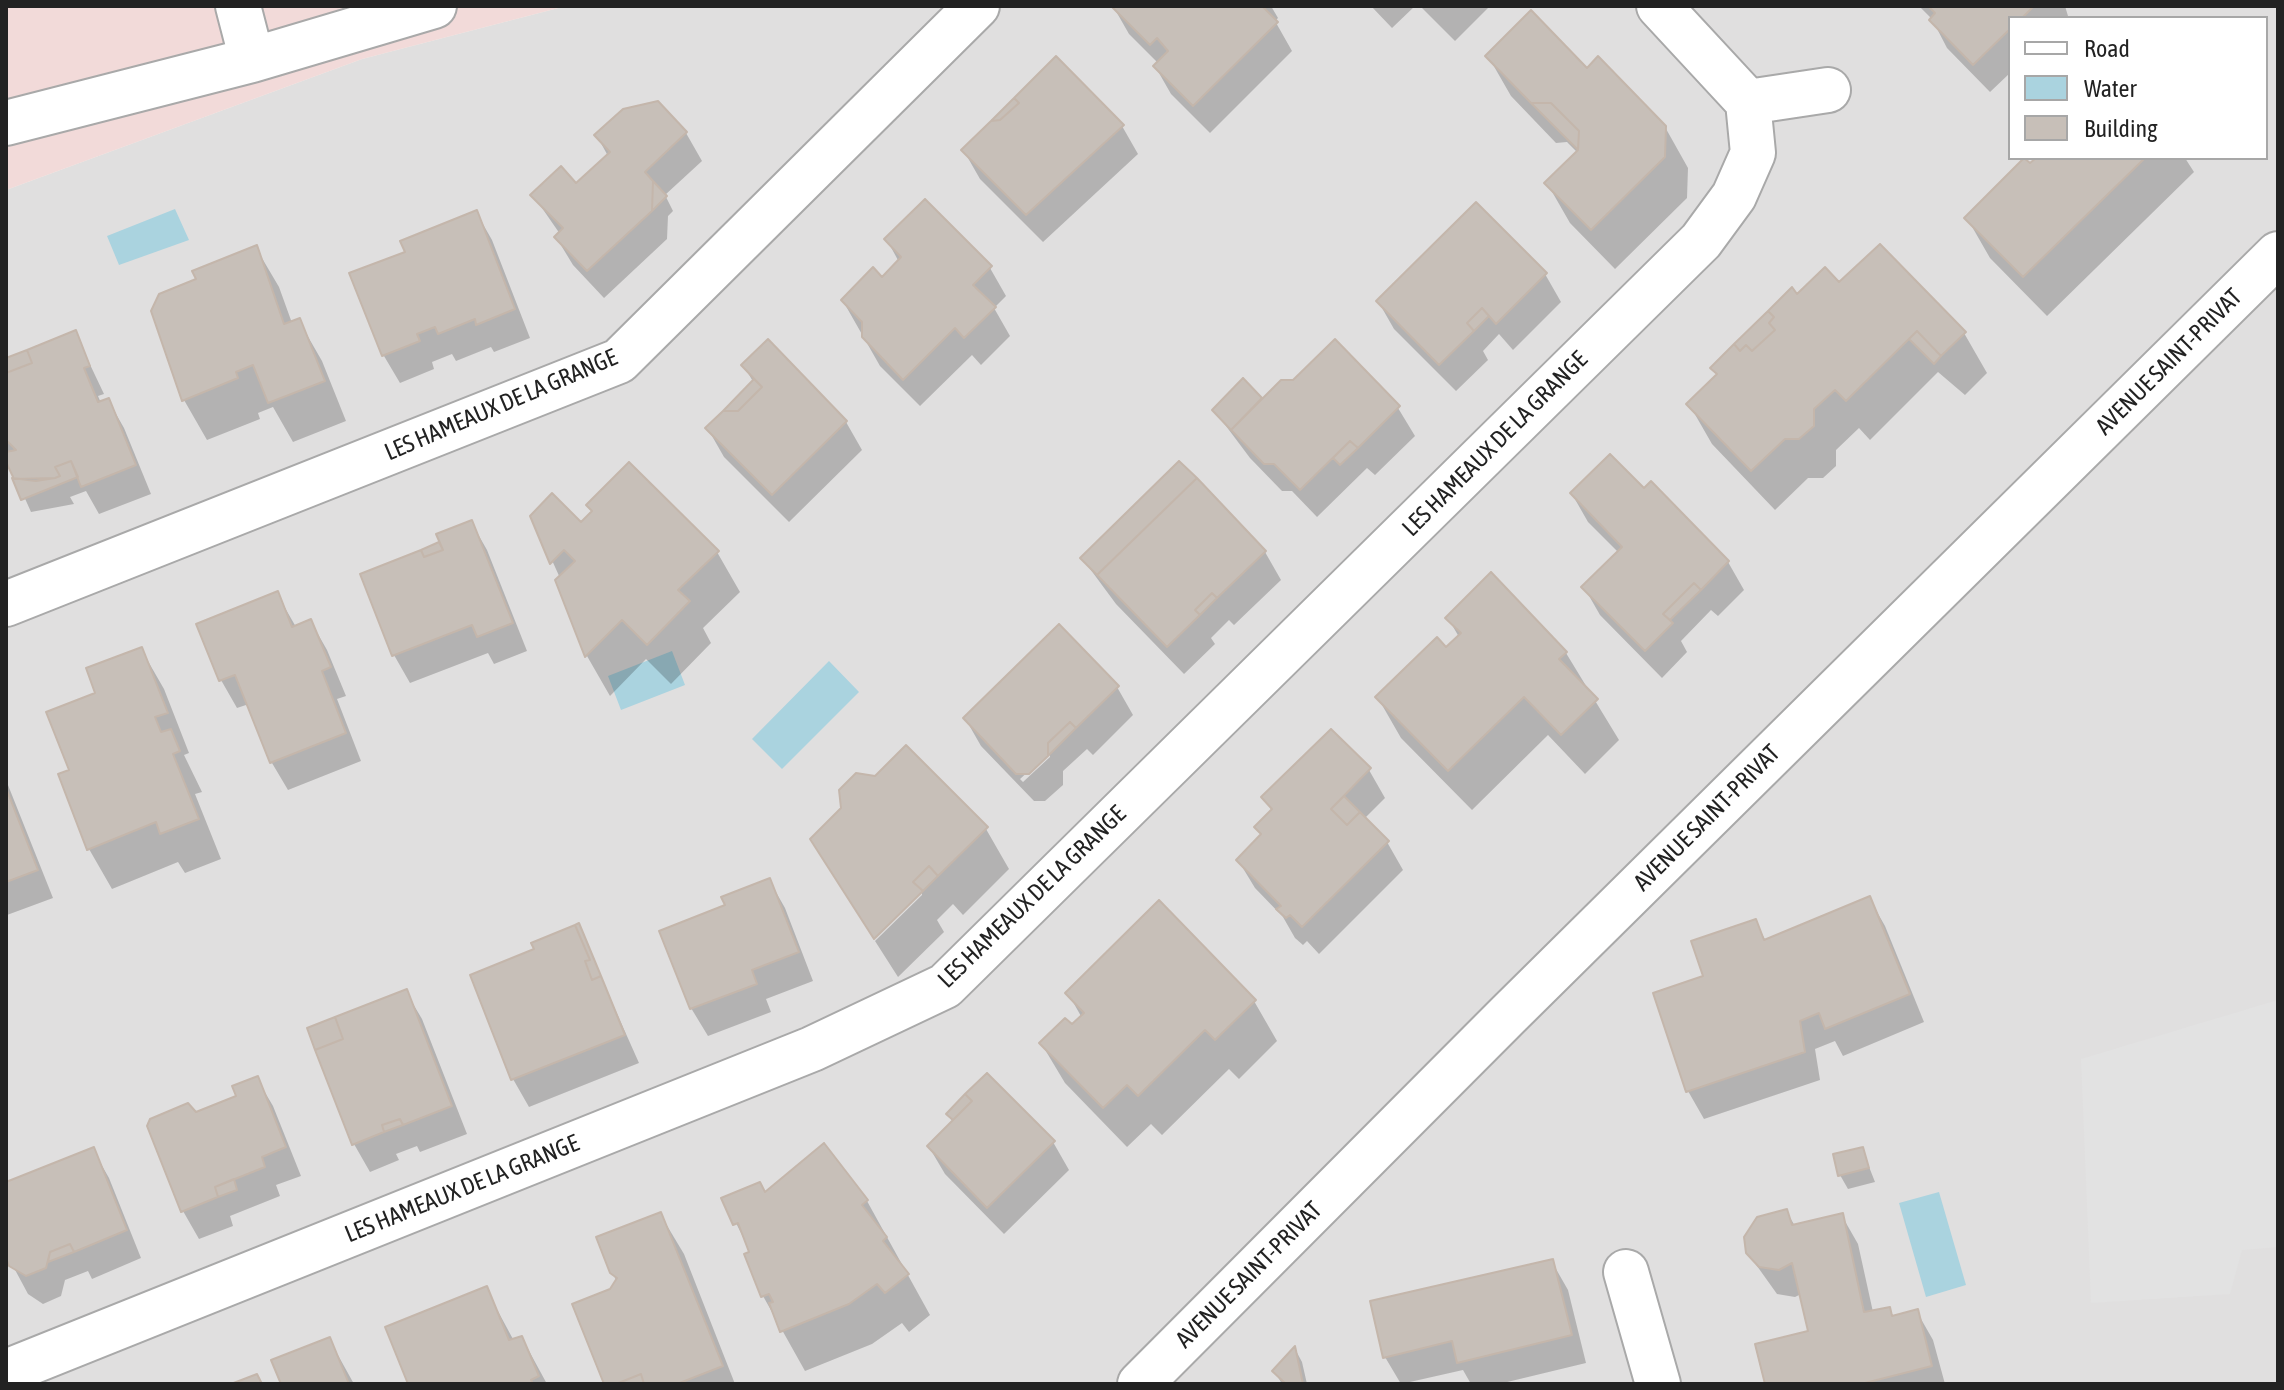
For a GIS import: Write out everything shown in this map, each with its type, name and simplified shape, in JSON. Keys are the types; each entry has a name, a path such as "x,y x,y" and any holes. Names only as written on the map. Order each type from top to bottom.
{"street":[{"path":"238,6 252,60"},
{"path":"6,123 252,60 434,6"},
{"name":"LES HAMEAUX DE LA GRANGE","path":"6,604 619,361 977,6"},
{"path":"1659,6 1748,102 1828,90"},
{"name":"LES HAMEAUX DE LA GRANGE","path":"6,1372 797,1055 945,986 1701,241 1734,196 1753,153 1748,102"},
{"name":"AVENUE SAINT-PRIVAT","path":"1140,1384 1508,1015 2278,254"},
{"path":"1626,1272 1658,1384"}],"shaded area":[{"path":"6,6 566,6 362,59 6,190"},
{"path":"566,6 2278,6 2278,1384 6,1384 6,190 362,59"},
{"path":"2278,1000 2278,1247 2242,1250 2230,1294 2091,1303 2081,1059"}],"water":[{"path":"175,209 189,240 119,265 107,236"},
{"path":"672,651 685,685 621,710 608,676"},
{"path":"829,661 859,692 782,769 752,739"},
{"path":"1939,1192 1966,1285 1926,1297 1899,1203"}],"building":[{"path":"1111,6 1262,6 1278,22 1193,106 1153,66 1168,51 1157,38 1150,45"},
{"path":"1928,6 2034,6 2024,16 2008,16 2008,31 1973,65 1929,20 1935,13"},
{"path":"1531,10 1587,68 1598,56 1666,126 1665,157 1591,230 1544,183 1578,150 1579,131 1551,103 1531,103 1485,56"},
{"path":"1056,56 1124,125 1026,215 961,150 991,121 1000,120 1019,103 1014,98"},
{"path":"1014,98 1019,103 1000,120 991,121"},
{"path":"658,101 687,132 645,172 653,181 652,211 587,271 554,237 563,228 530,195 561,166 576,183 610,152 594,135 623,109"},
{"path":"1531,103 1551,103 1579,131 1578,150"},
{"path":"2022,160 2030,163 2034,160 2143,160 2023,277 1964,218"},
{"path":"653,181 667,196 652,211"},
{"path":"925,199 992,266 973,285 996,307 964,338 955,328 903,380 862,337 862,322 841,300 873,267 882,277 901,257 884,239"},
{"path":"1476,202 1547,273 1496,324 1482,308 1467,323 1474,331 1439,365 1376,301"},
{"path":"477,210 515,309 476,325 475,319 438,334 435,327 417,334 420,341 382,356 349,273 405,252 400,241"},
{"path":"1880,244 1966,332 1941,356 1917,331 1846,401 1835,390 1814,409 1814,426 1799,439 1785,439 1751,471 1686,404 1717,374 1710,368 1734,344 1740,351 1746,345 1752,351 1775,330 1769,323 1774,317 1768,311 1792,287 1797,294 1825,267 1839,282"},
{"path":"257,245 284,324 300,318 325,381 268,403 253,365 236,372 238,378 182,401 151,311 159,294 196,279 192,271"},
{"path":"1482,308 1489,316 1474,331 1467,323"},
{"path":"1768,311 1774,317 1769,323 1775,330 1752,351 1746,345 1740,351 1734,344"},
{"path":"76,330 90,366 84,368 98,402 109,398 136,465 81,487 71,461 55,467 60,476 55,478 14,479 6,462 6,452 16,450 6,440 6,373 32,363 27,350"},
{"path":"1917,331 1941,356 1934,364 1909,339"},
{"path":"768,339 847,421 772,495 705,428 723,411 738,411 762,387 741,365"},
{"path":"1335,339 1400,406 1358,448 1350,441 1300,490 1274,464 1264,464 1231,430 1281,380 1293,380"},
{"path":"27,350 32,363 6,373 6,358"},
{"path":"1243,378 1262,398 1231,430 1212,410"},
{"path":"754,379 762,387 738,411 723,411"},
{"path":"1350,441 1358,448 1340,465 1333,458"},
{"path":"1610,454 1644,488 1651,481 1729,561 1701,590 1694,583 1663,614 1673,623 1645,651 1581,587 1622,547 1570,493"},
{"path":"71,461 78,477 21,500 12,478 36,481 55,478 60,476 55,467"},
{"path":"1179,461 1197,478 1097,575 1080,558"},
{"path":"629,462 719,551 678,590 690,601 647,645 622,620 585,657 555,580 575,561 564,550 550,564 530,516 552,493 581,522 592,511 586,505"},
{"path":"1197,478 1266,551 1217,598 1212,593 1195,610 1200,615 1167,647 1097,575"},
{"path":"472,520 513,623 477,637 472,625 392,656 360,574 421,550 424,557 443,550 436,534"},
{"path":"439,542 443,550 424,557 421,550"},
{"path":"1491,572 1567,652 1559,659 1598,699 1561,735 1524,697 1448,771 1375,697 1437,637 1446,647 1461,633 1445,618"},
{"path":"1694,583 1701,590 1670,620 1663,614"},
{"path":"278,591 292,627 311,619 331,667 322,671 346,733 270,763 235,675 219,681 196,624"},
{"path":"1212,593 1217,598 1200,615 1195,610"},
{"path":"1059,624 1119,686 1076,728 1070,722 1048,743 1048,756 1029,774 1016,774 963,718"},
{"path":"142,647 168,713 155,717 161,732 171,729 180,751 173,754 199,819 160,834 156,822 87,850 58,774 69,770 46,712 95,693 86,668"},
{"path":"1070,722 1076,728 1048,756 1048,743"},
{"path":"1331,729 1371,768 1331,809 1347,825 1360,812 1389,841 1302,927 1290,915 1286,918 1276,909 1281,906 1236,860 1261,834 1254,827 1272,809 1261,797"},
{"path":"906,745 988,827 938,876 929,866 913,882 923,891 874,939 810,839 841,808 839,790 856,773 875,776"},
{"path":"6,788 38,870 6,882"},
{"path":"1344,796 1360,812 1347,825 1331,809"},
{"path":"929,866 938,876 923,891 913,882"},
{"path":"770,878 799,952 752,970 757,984 690,1009 659,931 725,905 721,897"},
{"path":"1870,896 1910,994 1825,1029 1819,1013 1800,1021 1805,1052 1686,1092 1653,993 1703,976 1691,941 1756,919 1764,940"},
{"path":"1159,900 1256,1000 1215,1040 1205,1030 1138,1096 1127,1085 1103,1108 1039,1043 1065,1018 1072,1024 1084,1013 1065,993"},
{"path":"579,923 601,976 592,980 585,961 590,960 575,925"},
{"path":"575,925 590,960 585,961 592,980 601,976 625,1035 511,1080 470,975 534,949 531,943"},
{"path":"407,989 452,1106 403,1125 400,1119 382,1125 384,1132 352,1145 315,1050 343,1039 335,1017"},
{"path":"335,1017 343,1039 315,1050 307,1028"},
{"path":"987,1073 1055,1141 987,1208 927,1146 972,1101 965,1094"},
{"path":"258,1076 286,1147 262,1157 265,1167 215,1187 218,1197 181,1212 147,1126 150,1119 188,1103 196,1112 236,1096 232,1086"},
{"path":"965,1094 972,1101 953,1120 946,1114"},
{"path":"400,1119 403,1125 384,1132 382,1125"},
{"path":"824,1143 868,1200 862,1205 887,1237 883,1241 909,1274 885,1293 877,1284 849,1304 780,1332 769,1303 773,1302 769,1294 761,1297 744,1254 749,1252 738,1223 733,1225 721,1198 760,1182 765,1192"},
{"path":"94,1147 127,1230 74,1252 70,1244 50,1252 46,1268 26,1276 9,1266 6,1258 6,1182"},
{"path":"1863,1147 1869,1168 1838,1176 1833,1154"},
{"path":"234,1179 237,1190 218,1197 215,1187"},
{"path":"1787,1209 1792,1225 1843,1213 1864,1312 1890,1307 1892,1316 1918,1309 1932,1366 1861,1384 1765,1384 1755,1344 1808,1331 1792,1263 1779,1270 1759,1267 1746,1253 1744,1237 1757,1217"},
{"path":"661,1212 723,1366 677,1384 644,1384 641,1374 616,1384 604,1384 572,1304 610,1289 617,1278 610,1273 596,1237"},
{"path":"70,1244 74,1252 48,1262 50,1252"},
{"path":"1553,1259 1572,1335 1457,1363 1452,1341 1383,1358 1370,1301"},
{"path":"487,1286 509,1340 522,1336 539,1376 531,1380 533,1384 408,1384 385,1327"},
{"path":"330,1337 349,1384 281,1384 271,1360"},
{"path":"1295,1346 1303,1384 1286,1384 1272,1371"},
{"path":"257,1374 262,1384 231,1384"},
{"path":"641,1374 644,1384 616,1384"}]}
